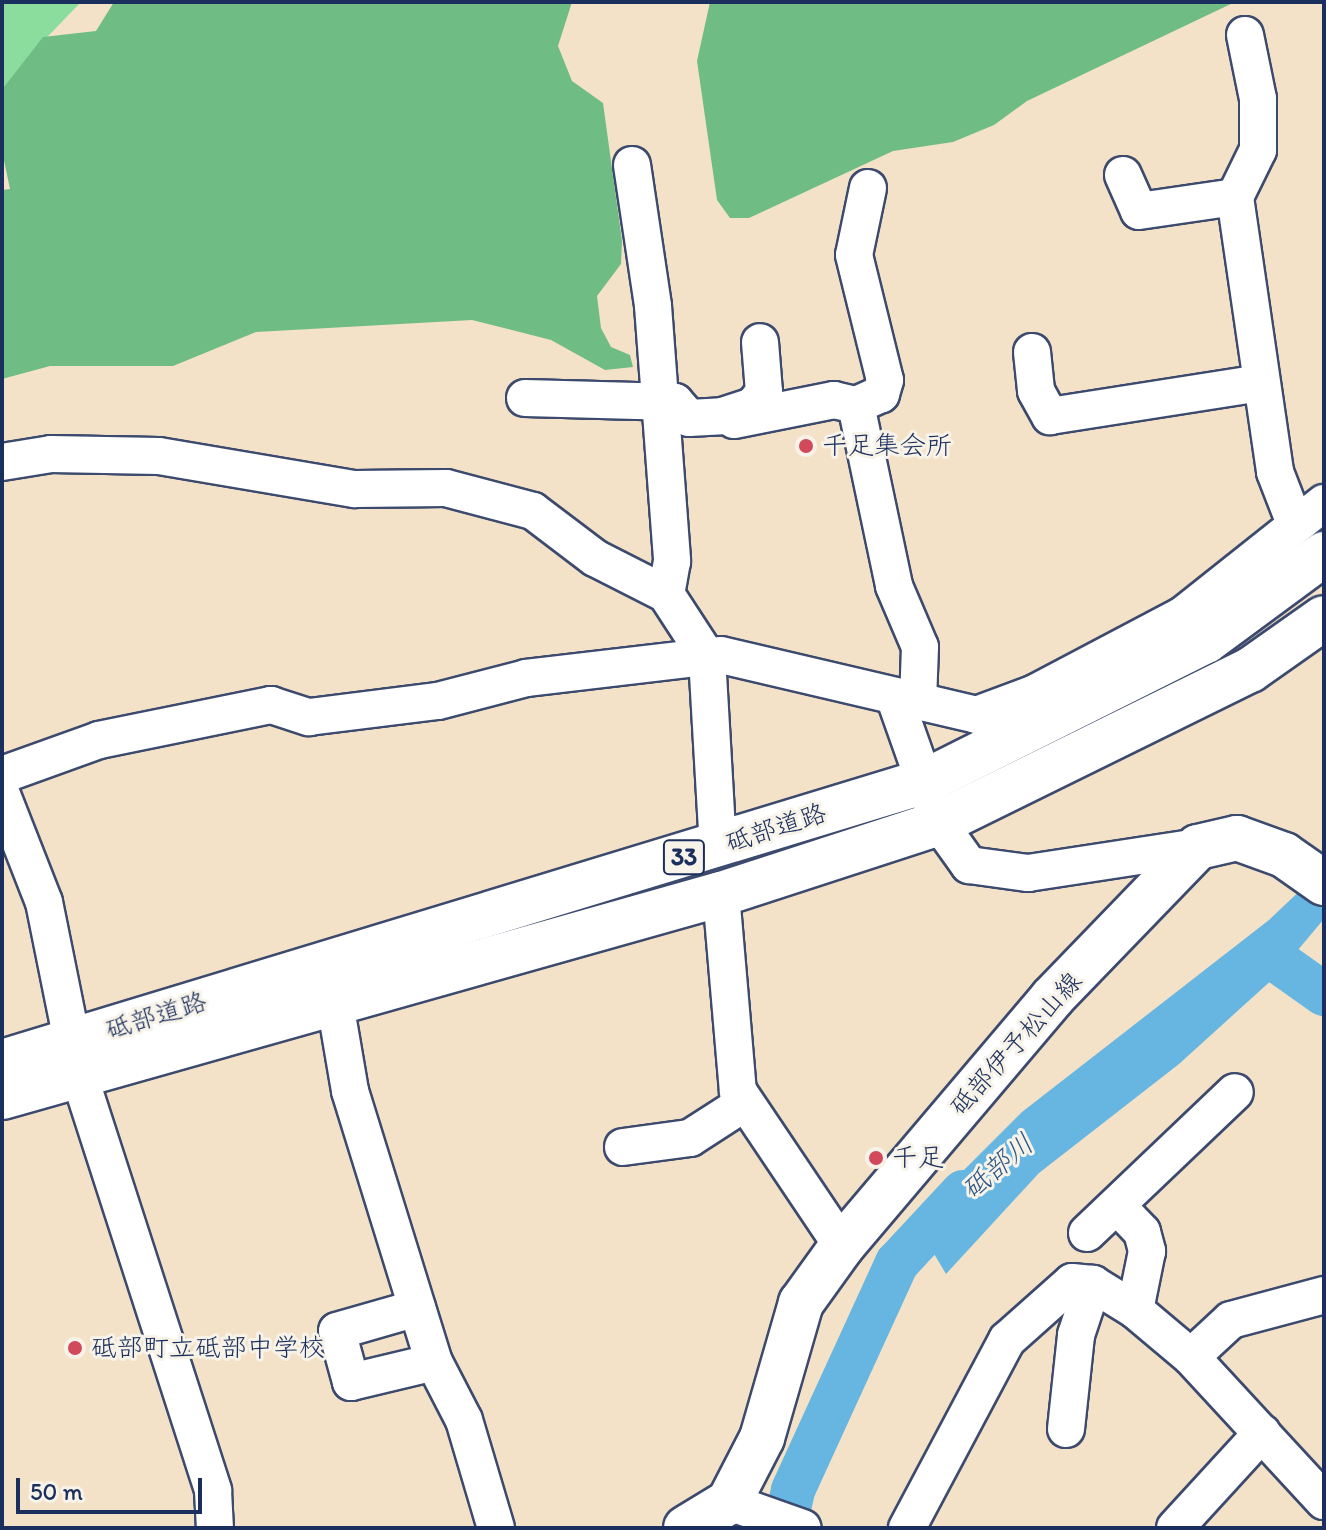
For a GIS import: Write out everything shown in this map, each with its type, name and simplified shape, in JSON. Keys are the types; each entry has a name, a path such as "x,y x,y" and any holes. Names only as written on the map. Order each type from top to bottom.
{"main road":[{"name":"砥部道路","path":"2,1097 75,1058 926,781 1206,641 1324,554"},
{"name":"砥部道路","path":"2,1062 75,1058 335,1003 721,894 939,823 1250,670 1324,618"},
{"path":"1198,847 1237,838 1284,855 1324,883"},
{"name":"砥部伊予松山線","path":"746,1508 762,1438 801,1303 842,1246 1052,998 1198,847"},
{"path":"686,1528 746,1508"}],"street":[{"path":"2,775 87,743 271,705 309,717 438,701 526,678 707,657 976,715 1035,693 1183,615 1309,512 1275,472 1235,197 1258,150 1258,99 1245,35"},
{"path":"632,165 653,306 659,439 672,561 666,594"},
{"path":"1123,175 1139,211 1235,197"},
{"path":"659,439 834,400 856,405 881,394 885,380 854,255 868,188"},
{"path":"525,398 675,402 689,418 753,406 764,392 760,342"},
{"path":"1032,352 1036,391 1050,416 1260,383"},
{"path":"856,405 894,586 920,647 906,699 926,781 939,823 969,865 994,873 1198,847"},
{"path":"2,462 100,452 355,489 446,488 533,511 595,558 666,594 707,657 718,847"},
{"path":"2,795 44,902 75,1058 213,1491 215,1528"},
{"path":"721,894 743,1104 842,1246"},
{"path":"335,1003 350,1091 434,1362 464,1420 496,1528"},
{"path":"1087,1233 1119,1208 1235,1092"},
{"path":"623,1147 690,1138 743,1104"},
{"path":"1119,1208 1142,1232 1147,1251 1135,1310"},
{"path":"1066,1429 1076,1335 1093,1284"},
{"path":"907,1528 1007,1340 1056,1289 1093,1284 1135,1310 1191,1357 1324,1501"},
{"path":"1191,1357 1231,1320 1324,1295"},
{"path":"417,1308 337,1331 351,1382 434,1362"},
{"path":"1175,1528 1262,1433"},
{"path":"746,1508 803,1528"}],"green space":[{"path":"2,2 81,2 28,57 2,162"},
{"path":"114,2 572,2 558,46 572,81 603,103 622,241 621,264 597,296 601,328 611,347 630,355 633,367 605,370 551,340 472,320 256,332 173,366 50,366 2,379 2,190 10,189 2,151 4,87 43,37 96,31"},
{"path":"710,2 1235,2 1027,101 994,125 953,142 893,151 749,218 730,218 717,200 697,61"}],"water":[{"path":"1324,868 1324,919 1275,977 1179,1064 1039,1173 946,1274 914,1220 1022,1112 1269,920"}],"waterway":[{"path":"1266,953 1324,994"},
{"name":"砥部川","path":"785,1528 793,1490 897,1263 963,1192"}],"place":[{"name":"千足集会所","path":"806,446"},
{"name":"千足","path":"876,1158"},
{"name":"砥部町立砥部中学校","path":"75,1348"}]}
